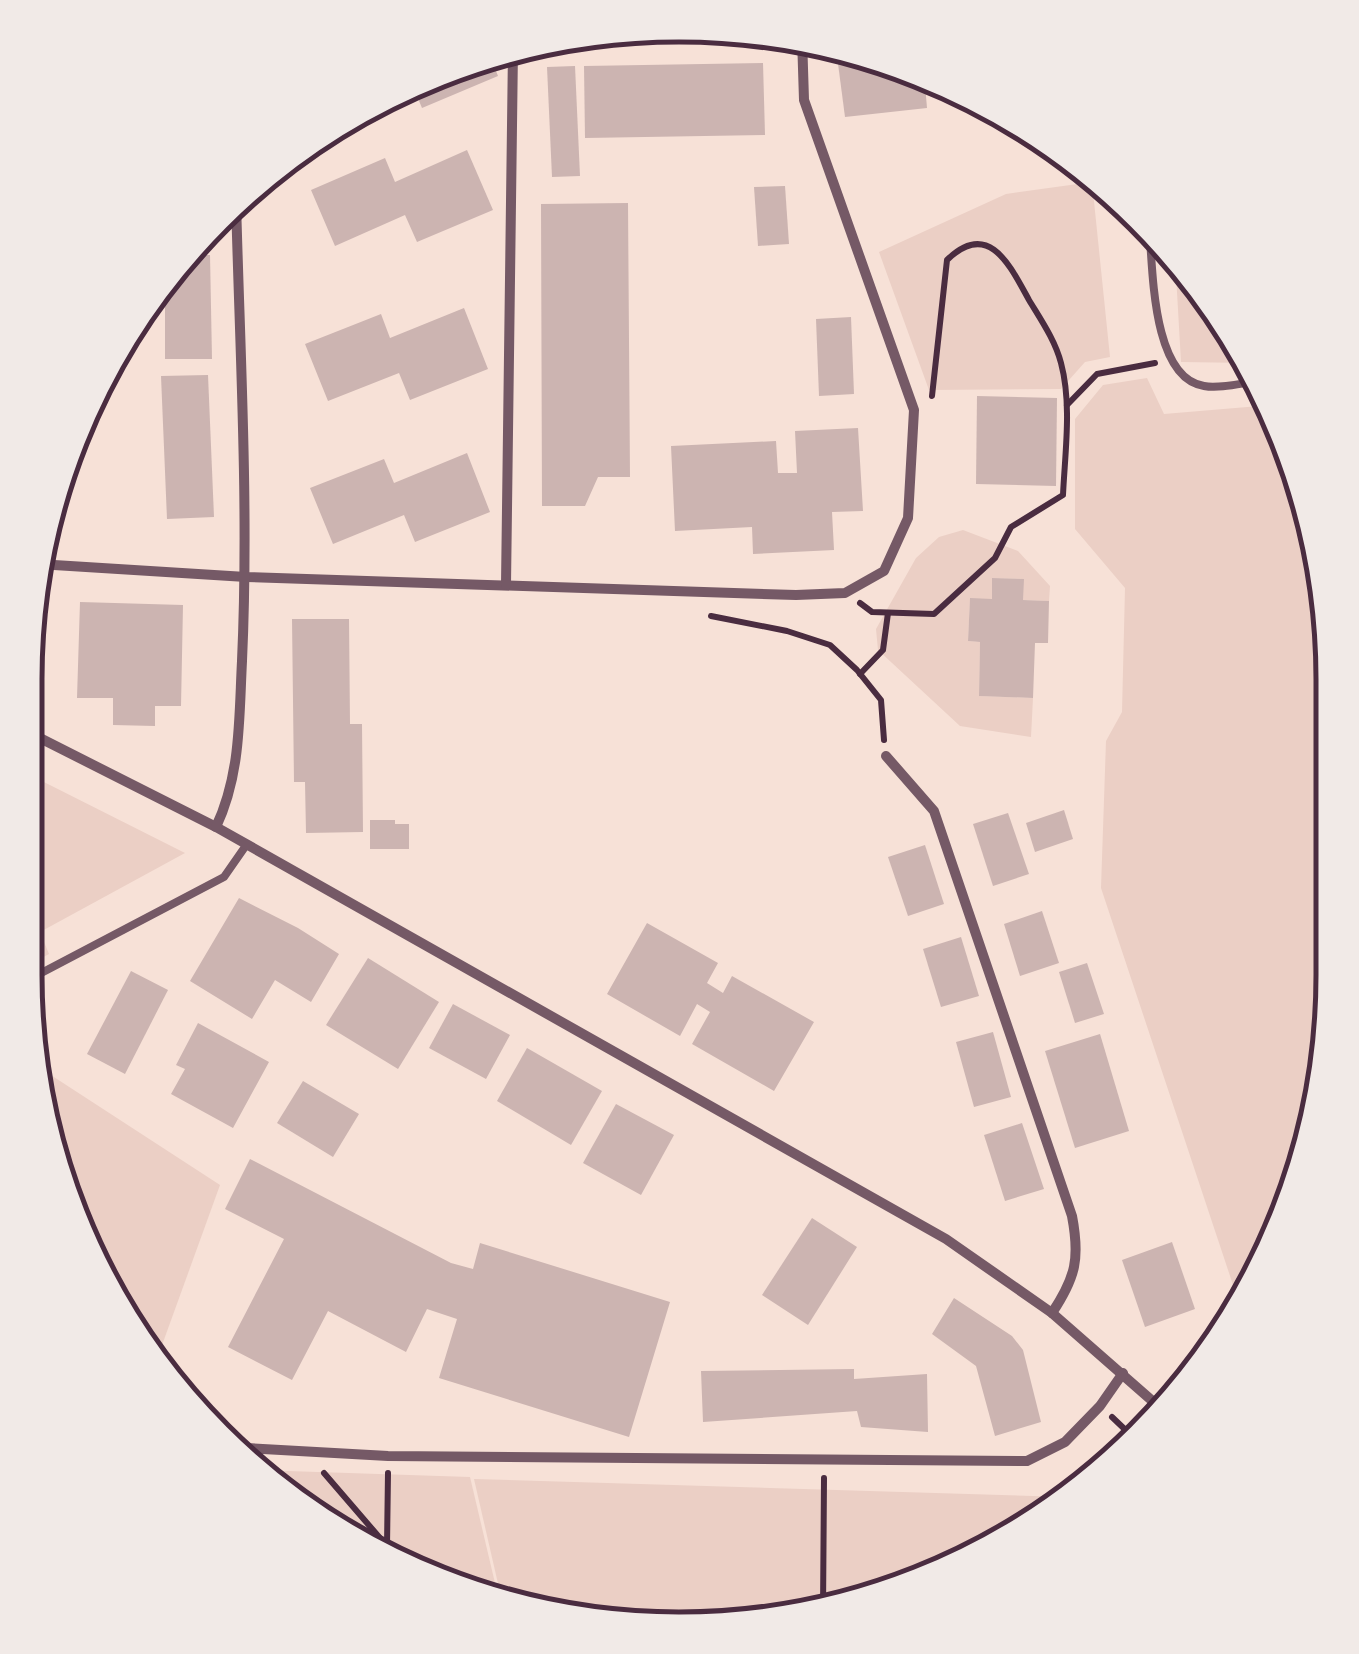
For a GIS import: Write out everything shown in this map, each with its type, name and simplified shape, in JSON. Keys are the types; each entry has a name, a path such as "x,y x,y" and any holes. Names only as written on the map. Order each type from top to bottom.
{"street":[{"path":"54,564 246,576 796,595 845,593 884,570 908,518 914,410 804,100 803,55"},
{"path":"506,585 513,65"},
{"path":"216,826 229,800 237,758 246,576 237,222"},
{"path":"42,739 216,826 946,1238 1052,1313 1153,1401"},
{"path":"886,756 934,812 1072,1216 1078,1251 1067,1291 1052,1313"},
{"path":"255,1450 388,1456 1027,1461 1065,1442 1100,1406 1123,1373"}],"lane":[{"path":"1152,253 1161,337 1178,374 1202,386 1243,383"},
{"path":"42,973 224,877 247,844"}],"path":[{"path":"845,593 872,612 934,614 995,558 1011,527 1064,495 1066,406 1062,364 1005,258 993,248 975,244 960,248 947,260 930,405 914,410"},
{"path":"1066,406 1096,374 1172,360"},
{"path":"860,674 883,650 888,612"},
{"path":"698,613 787,631 830,646 881,700 886,756"},
{"path":"307,1453 376,1534"},
{"path":"387,1540 388,1456"},
{"path":"823,1595 824,1457"}],"shaded area":[{"path":"1079,184 1093,196 1110,357 1085,362 1061,389 929,390 879,252 1006,194"},
{"path":"1176,281 1232,363 1181,362"},
{"path":"1147,378 1164,414 1255,406 1295,515 1311,596 1316,680 1316,974 1311,1058 1283,1179 1234,1288 1101,888 1106,741 1122,712 1125,588 1075,529 1075,419 1103,385"},
{"path":"963,530 1018,551 1050,586 1049,601 1023,600 1023,579 993,578 992,599 970,599 968,641 980,642 979,696 1033,698 1031,737 960,726 878,650 876,629 916,558 939,537"},
{"path":"42,781 185,853 42,931"},
{"path":"42,937 49,954 42,958"},
{"path":"51,1075 220,1185 162,1345 128,1293 91,1218 64,1139"},
{"path":"281,1471 470,1477 495,1584 398,1546 326,1504"},
{"path":"474,1479 1044,1496 998,1526 923,1563 844,1590 763,1606 680,1612 638,1610 555,1599 498,1585"}],"building":[{"path":"763,63 765,135 585,138 584,66"},
{"path":"838,63 926,92 927,108 845,117"},
{"path":"575,66 580,176 552,177 547,67"},
{"path":"496,70 498,76 422,108 418,99"},
{"path":"467,150 493,210 417,242 405,215 335,246 311,190 385,158 395,182"},
{"path":"785,186 789,244 758,246 754,187"},
{"path":"628,203 630,477 598,477 585,506 542,506 541,204"},
{"path":"210,255 212,359 165,359 165,305 201,259"},
{"path":"464,308 488,369 410,400 399,373 328,401 305,344 381,314 390,338"},
{"path":"851,317 854,394 819,396 816,319"},
{"path":"208,375 214,517 167,519 161,376"},
{"path":"977,396 1057,398 1056,486 976,484"},
{"path":"858,428 863,511 832,512 834,550 753,554 752,527 675,531 671,446 776,441 778,473 797,473 795,431"},
{"path":"467,453 490,512 415,542 404,515 333,544 310,488 384,459 394,483"},
{"path":"992,578 1024,579 1023,600 1049,601 1048,643 1035,643 1033,698 979,696 980,642 968,641 970,598 992,599"},
{"path":"80,602 183,605 181,706 155,706 155,726 113,725 113,698 77,698"},
{"path":"292,619 349,619 350,724 362,724 363,832 306,833 305,782 294,782"},
{"path":"1064,810 1073,839 1035,852 1026,823"},
{"path":"1008,813 1029,874 993,886 973,824"},
{"path":"370,820 409,824 409,849 370,849"},
{"path":"925,845 944,904 908,916 888,857"},
{"path":"239,898 339,954 311,1002 275,980 252,1019 190,981"},
{"path":"1042,911 1059,963 1020,976 1004,924"},
{"path":"647,923 718,963 707,983 723,993 732,976 814,1022 774,1091 692,1044 710,1012 697,1004 680,1036 607,994"},
{"path":"961,937 979,996 941,1007 923,949"},
{"path":"368,958 439,1002 398,1069 326,1025"},
{"path":"1087,963 1104,1014 1075,1023 1059,972"},
{"path":"131,971 168,990 125,1074 87,1054"},
{"path":"453,1004 510,1035 486,1079 429,1048"},
{"path":"198,1023 269,1062 233,1128 171,1094 185,1069 176,1065"},
{"path":"993,1032 1011,1097 974,1107 956,1042"},
{"path":"1100,1034 1129,1131 1075,1148 1045,1051"},
{"path":"527,1048 602,1091 571,1145 497,1101"},
{"path":"303,1081 359,1114 333,1157 277,1123"},
{"path":"616,1104 674,1135 641,1195 583,1163"},
{"path":"1022,1123 1044,1189 1005,1201 984,1135"},
{"path":"250,1159 451,1263 473,1269 480,1243 670,1302 629,1437 439,1378 457,1319 427,1309 406,1352 328,1311 292,1380 228,1347 284,1239 225,1209"},
{"path":"812,1218 857,1247 808,1325 762,1295"},
{"path":"1172,1242 1195,1309 1145,1327 1122,1260"},
{"path":"954,1298 1012,1336 1023,1350 1041,1422 995,1436 976,1366 932,1334"},
{"path":"854,1369 854,1379 927,1374 928,1432 861,1427 857,1411 703,1422 701,1371"}]}
